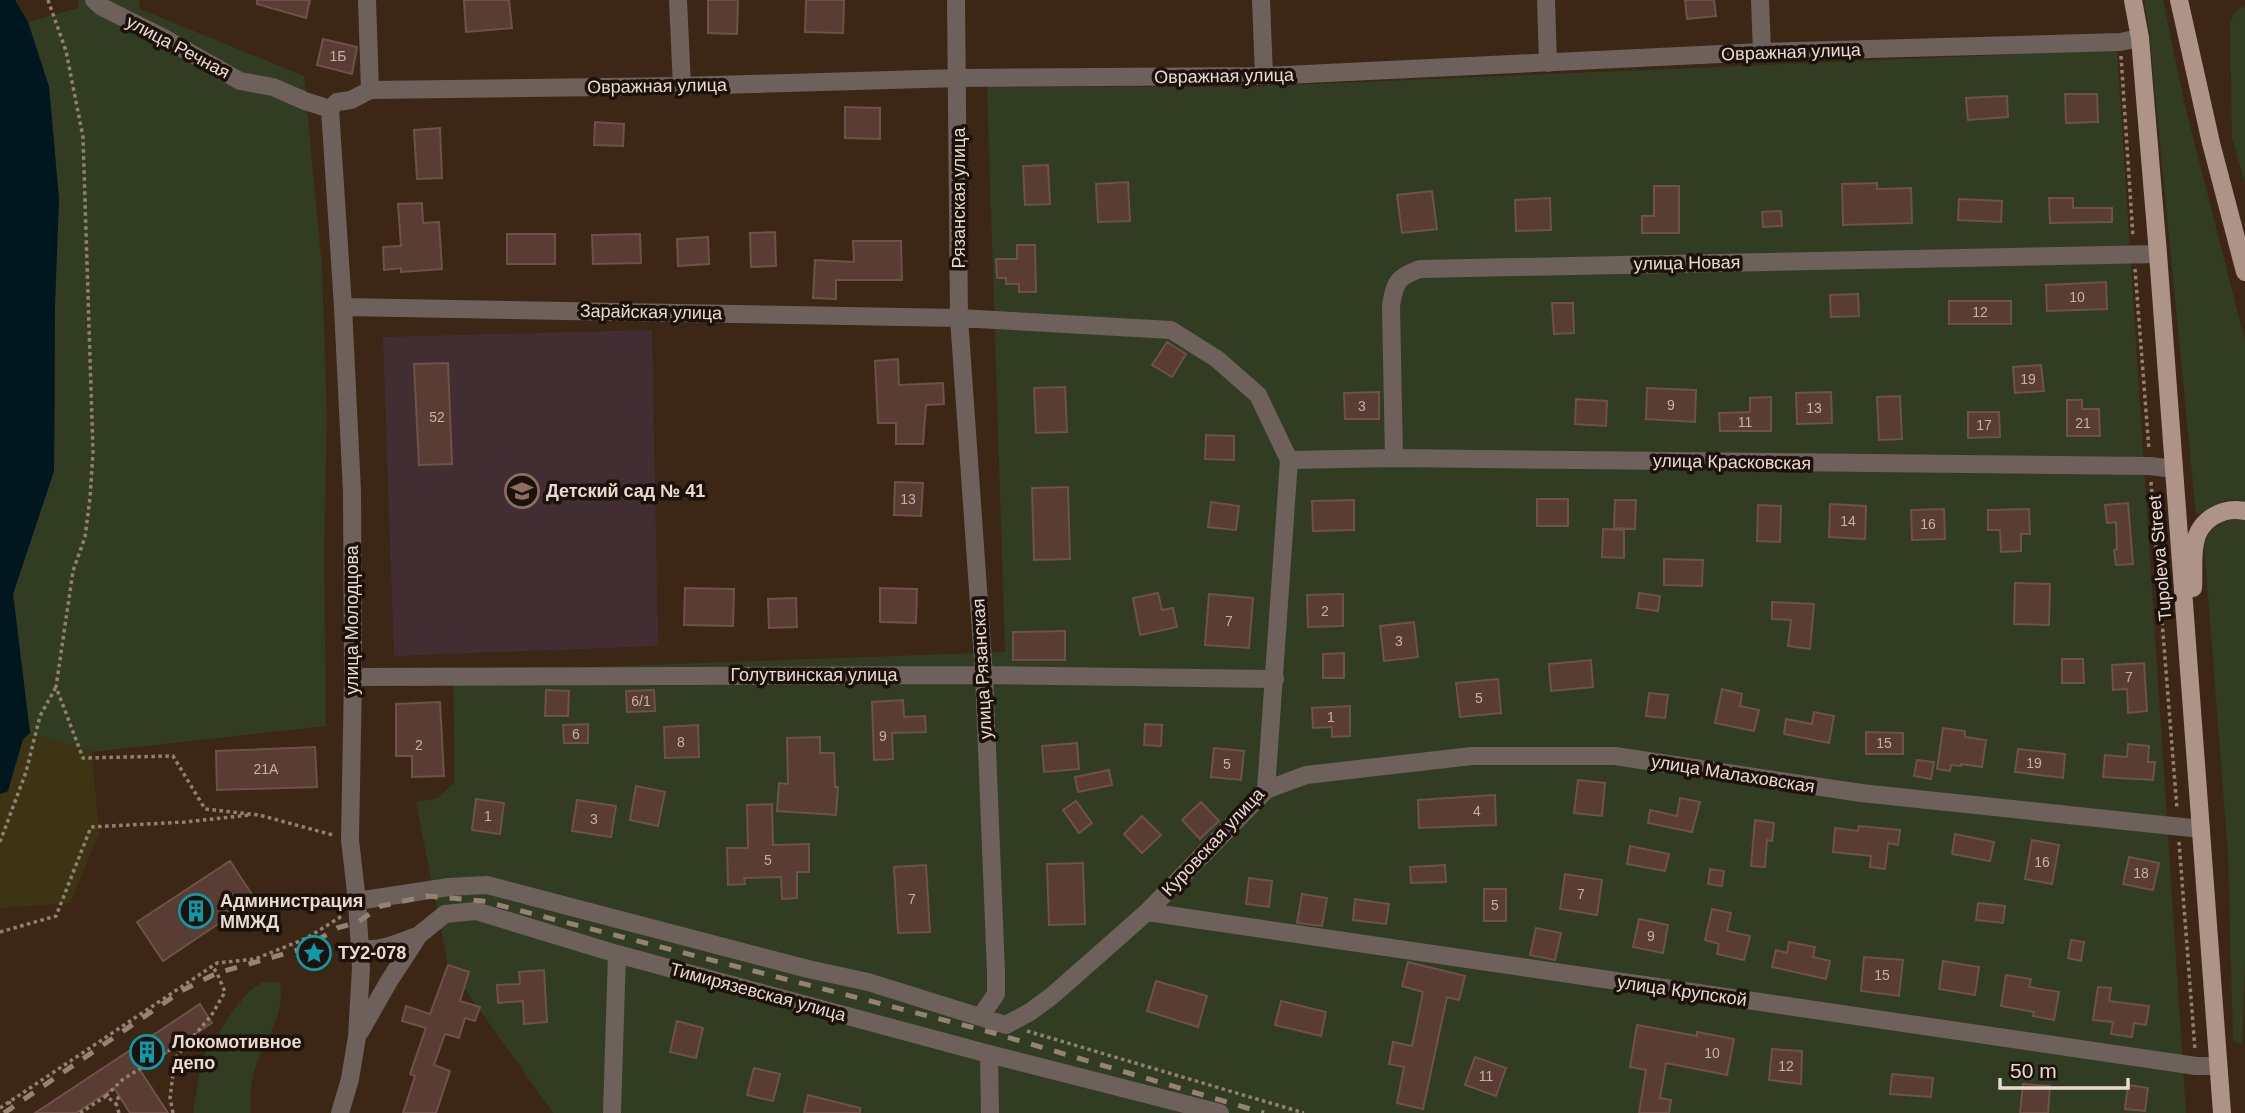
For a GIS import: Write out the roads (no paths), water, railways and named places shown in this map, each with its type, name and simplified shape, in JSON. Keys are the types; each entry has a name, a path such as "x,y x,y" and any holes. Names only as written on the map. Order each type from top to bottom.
{"main road":[{"name":"Tupoleva Street","path":"2133,0 2140,38 2158,254 2222,1113"},
{"path":"2179,0 2211,143 2245,272"},
{"path":"2191,679 2194,544 2198,532 2216,514 2228,510 2245,511"}],"street":[{"name":"улица Речная","path":"93,0 102,8 240,80 273,87 305,102 330,118"},
{"path":"367,0 370,90"},
{"path":"678,0 682,86"},
{"name":"Рязанская улица","path":"956,0 959,318"},
{"path":"1261,0 1264,76"},
{"path":"1546,0 1548,63"},
{"path":"1760,0 1762,52"},
{"name":"Овражная улица","path":"330,118 337,102 351,100 370,90 682,86 958,78 1264,76 1762,52 2114,42 2140,38"},
{"name":"улица Молодцова","path":"330,118 352,492 350,839 360,949 357,1037 350,1079 340,1113"},
{"name":"улица Новая","path":"1394,458 1391,306 1394,284 1406,274 1420,269 2158,254"},
{"name":"Зарайская улица","path":"343,307 959,318 1171,330 1217,359 1258,395 1289,460"},
{"name":"улица Рязанская","path":"959,318 984,675 996,994 981,1016"},
{"name":"улица Красковская","path":"1289,460 1394,458 2150,466 2174,469"},
{"name":"Куровская улица","path":"981,1016 1006,1025 1053,995 1147,912 1266,790 1289,460"},
{"name":"Голутвинская улица","path":"353,677 984,675 1275,679"},
{"name":"улица Малаховская","path":"1266,790 1306,775 1472,756 1615,756 1861,793 2201,829"},
{"path":"357,906 449,887 487,885 808,969 869,982 981,1016"},
{"name":"Тимирязевская улица","path":"357,1037 419,935 444,914 476,911 617,954 1220,1113"},
{"name":"улица Крупской","path":"1147,912 2196,1066 2218,1066"},
{"path":"360,949 388,947 419,935"},
{"path":"612,1113 617,954"},
{"path":"989,1054 990,1113"}],"water":[{"path":"0,0 15,0 28,22 49,87 59,199 54,471 13,594 30,733 23,739 8,791 0,794"}],"railway":[{"path":"4,1113 183,990 217,973 305,948 337,928 358,922 381,906 427,896 483,901 990,1032 1264,1113"}],"place":[{"name":"Детский сад № 41","path":"522,491"},
{"name":"Администрация ММЖД","path":"196,911"},
{"name":"ТУ2-078","path":"314,953"},
{"name":"Локомотивное депо","path":"147,1052"}]}
